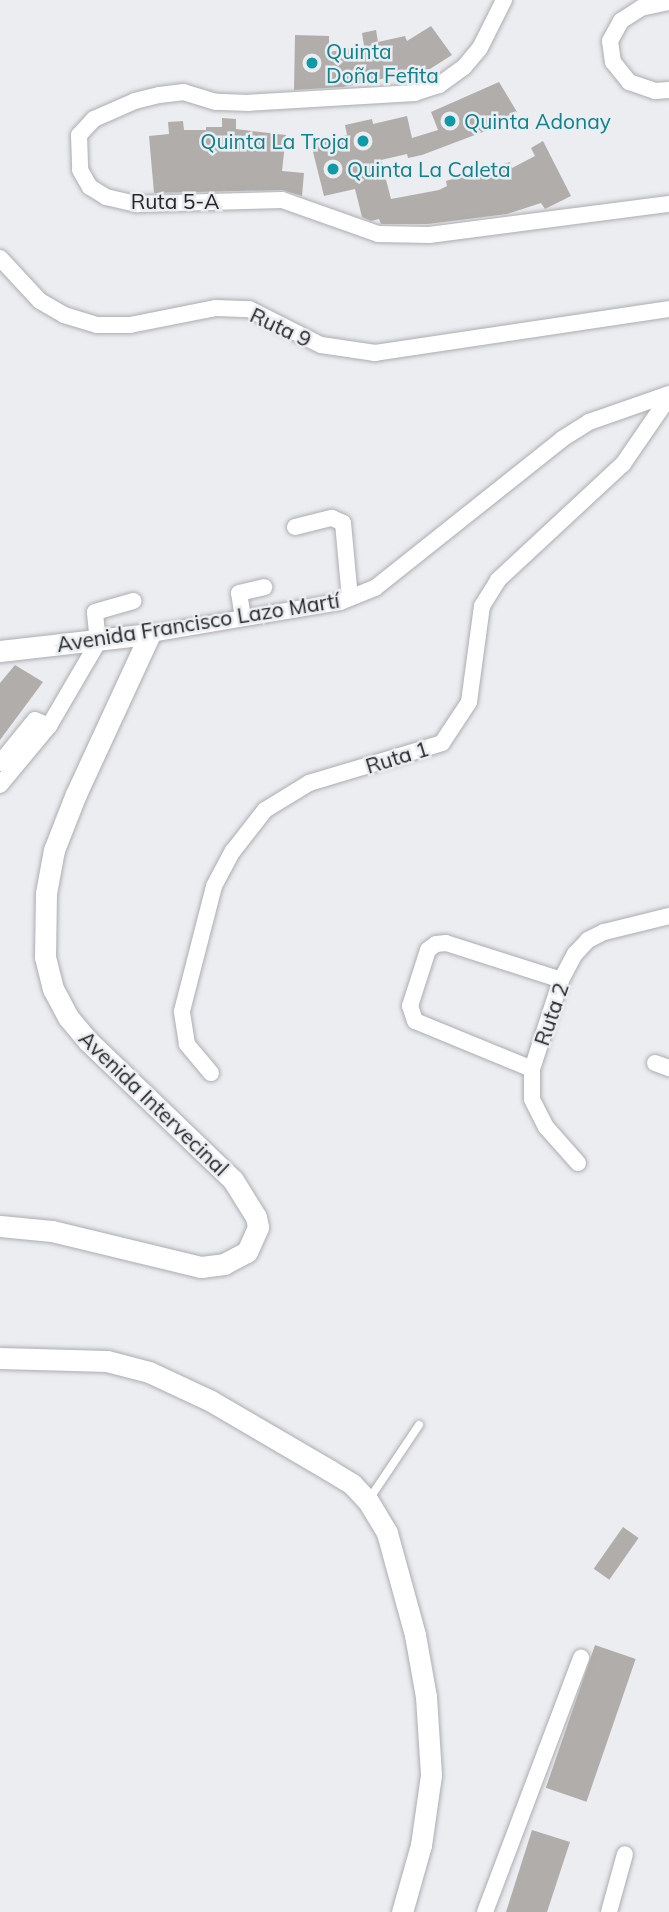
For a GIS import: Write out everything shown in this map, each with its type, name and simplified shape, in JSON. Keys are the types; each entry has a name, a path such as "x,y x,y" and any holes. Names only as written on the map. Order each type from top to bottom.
{"main road":[{"name":"Avenida Francisco Lazo Martí","path":"0,651 150,634"},
{"name":"Avenida Intervecinal","path":"0,1226 52,1231 201,1267 224,1264 247,1252 258,1227 256,1217 233,1180 88,1041 68,1017 53,989 45,957 46,893 54,850 76,793 150,634"},
{"path":"0,1358 107,1361 149,1372 211,1401 329,1470 352,1484 368,1501 387,1533 415,1635 426,1697 431,1775 421,1845 402,1912"}],"street":[{"name":"Ruta 5-A","path":"504,0 480,48 464,67 439,85 415,93 249,103 216,102 184,92 159,95 110,110 94,119 79,135 80,170 90,187 98,192 137,204 282,200 378,234 429,235 669,204"},
{"path":"669,2 641,8 621,21 610,41 613,62 629,82 655,91 669,90"},
{"name":"Ruta 9","path":"2,268 40,301 64,315 97,325 130,325 216,308 249,309 321,345 375,353 669,309"},
{"name":"Avenida Francisco Lazo Martí","path":"150,634 350,598 375,587 562,439 589,422 669,395"},
{"name":"Ruta 1","path":"211,1073 187,1044 182,1011 214,886 233,851 265,810 309,783 442,743 469,702 482,606 498,580 623,464 669,395"},
{"path":"295,527 332,518 343,523 350,598"},
{"path":"243,618 239,593 264,587"},
{"path":"0,785 49,726 98,642 94,612 133,601"},
{"path":"0,763 35,720 49,726"},
{"name":"Ruta 2","path":"579,1163 538,1113 532,1099 532,1069 561,980 575,954 588,940 604,932 669,916"},
{"path":"532,1069 415,1021 410,1006 428,950 436,944 446,943 561,980"},
{"path":"485,1912 581,1658"},
{"path":"609,1912 625,1854"}],"lane":[{"path":"368,1501 419,1424"}],"building":[{"path":"431,26 452,55 430,69 343,87 294,90 295,35 329,36 329,52 364,46 362,33 376,30 378,42 405,36 407,41"},
{"path":"499,82 517,112 488,130 422,155 408,158 407,154 381,160 391,199 439,190 447,186 446,181 510,162 512,168 535,156 531,148 543,141 571,196 545,209 541,203 507,214 428,224 381,224 379,219 371,221 362,217 355,189 324,196 311,144 347,135 345,125 372,119 373,124 407,116 412,138 438,130 431,112"},
{"path":"222,118 236,119 236,129 286,135 282,171 304,173 302,196 282,190 154,193 149,136 169,134 168,122 183,121 184,130 206,130 206,127 222,127"},
{"path":"15,665 43,682 0,740 0,683"},
{"path":"623,1527 639,1538 609,1580 594,1569"},
{"path":"595,1645 636,1659 586,1802 546,1788"},
{"path":"532,1830 570,1842 547,1912 506,1912"}],"place":[{"name":"Quinta Doña Fefita","path":"312,63"},
{"name":"Quinta Adonay","path":"450,121"},
{"name":"Quinta La Troja","path":"363,141"},
{"name":"Quinta La Caleta","path":"333,169"}]}
